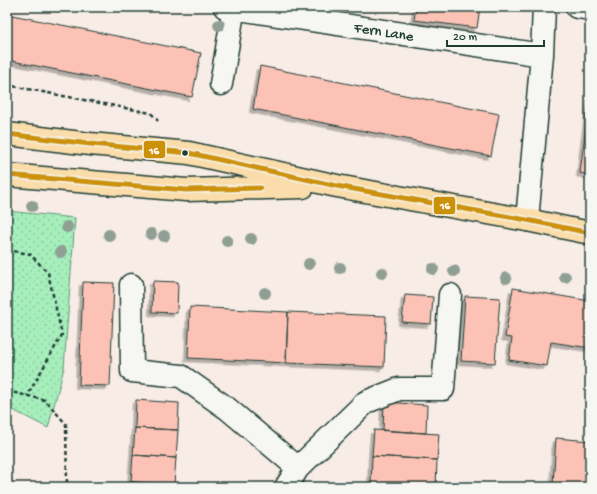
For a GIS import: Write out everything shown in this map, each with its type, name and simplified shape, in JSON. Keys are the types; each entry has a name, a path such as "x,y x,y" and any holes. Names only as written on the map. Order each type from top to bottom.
{"main road":[{"path":"7,134 90,144 189,153 336,186 590,233"},
{"path":"7,175 186,190 336,186"}],"street":[{"path":"526,220 542,56 544,7"},
{"path":"577,7 590,9"},
{"path":"221,84 231,8"},
{"name":"Fern Lane","path":"231,8 542,56"},
{"path":"131,285 132,371 181,376 228,409 298,468"},
{"path":"286,487 298,468 366,402 399,389 443,389 450,295"}],"path":[{"path":"7,86 151,113 189,153"},
{"path":"7,250 30,254 48,273 62,335 26,396"},
{"path":"7,391 45,400 66,424 67,487"}],"green space":[{"path":"7,211 75,218 64,368 48,428 7,407"}],"building":[{"path":"416,7 480,7 477,28 414,20"},
{"path":"7,14 201,53 192,97 7,60"},
{"path":"260,66 499,114 491,156 253,109"},
{"path":"590,96 590,175 580,173"},
{"path":"153,281 178,282 177,313 152,312"},
{"path":"83,282 114,283 110,386 79,385"},
{"path":"513,288 590,301 590,348 551,342 547,366 509,360 512,338 505,337"},
{"path":"405,295 433,297 431,324 402,322"},
{"path":"465,296 500,298 495,363 461,361"},
{"path":"190,307 288,312 286,363 188,358"},
{"path":"288,312 386,316 384,367 286,363"},
{"path":"136,400 179,403 178,430 135,428"},
{"path":"384,402 427,405 426,433 383,430"},
{"path":"135,428 178,430 176,458 133,455"},
{"path":"374,430 439,434 437,460 372,456"},
{"path":"556,438 590,441 590,487 553,485"},
{"path":"133,455 176,458 174,484 131,482"},
{"path":"372,456 437,460 436,487 371,484"},
{"path":"131,482 174,484 174,487 131,487"},
{"path":"381,484 423,487 381,487"},
{"path":"553,485 581,487 553,487"}],"transit line":[{"name":"16","path":"7,134 90,144 189,153 337,186 527,220 590,233"},
{"name":"16","path":"7,175 186,190 260,188"}]}
